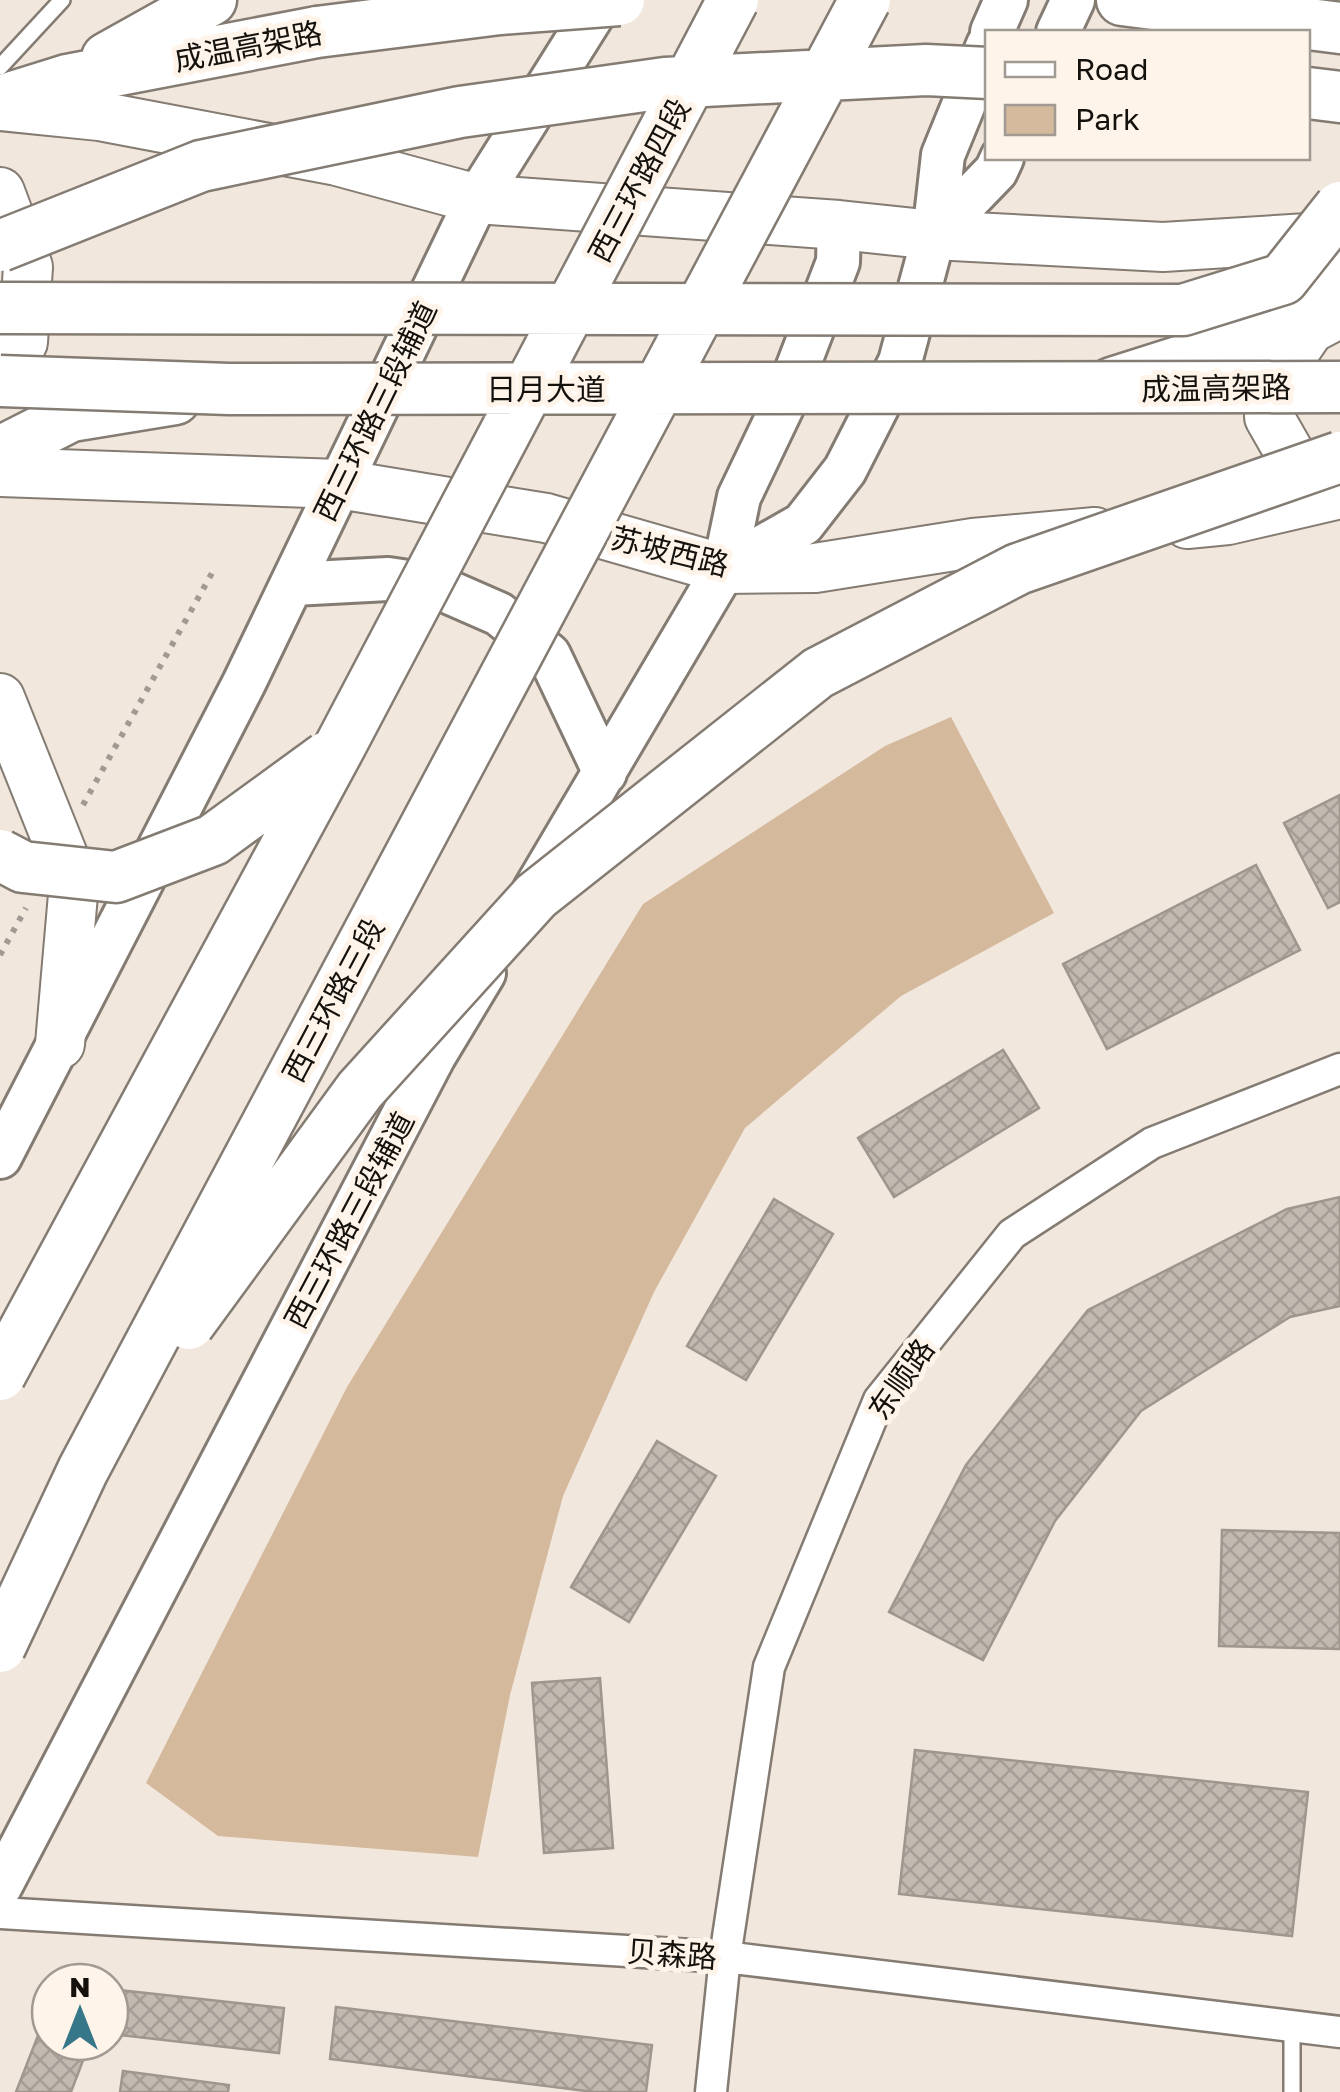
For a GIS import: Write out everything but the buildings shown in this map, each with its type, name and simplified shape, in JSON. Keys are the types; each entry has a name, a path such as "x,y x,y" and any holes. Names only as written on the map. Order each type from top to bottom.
{"highway":[{"path":"67,80 212,0"},
{"name":"成温高架路","path":"0,103 67,80 317,32 500,9 619,0"},
{"name":"西三环路四段","path":"339,748 734,0"},
{"path":"790,142 866,0"},
{"path":"790,142 890,0"},
{"path":"1122,0 1340,28"},
{"path":"0,246 201,166 460,112 665,83 926,70 985,73"},
{"path":"1310,93 1340,97"},
{"name":"西三环路三段","path":"0,1647 83,1470 790,142"},
{"path":"0,308 1183,310 1283,279 1340,207"},
{"path":"1093,390 1292,326 1340,284"},
{"name":"日月大道","path":"0,381 230,390 1093,390"},
{"name":"成温高架路","path":"1093,390 1340,387"},
{"path":"0,452 71,416 230,390"},
{"path":"83,1470 360,1090 536,896 818,673 1018,569 1340,457"},
{"path":"0,854 24,867 116,877 213,840 339,748"},
{"path":"0,1374 339,748"}],"main road":[{"name":"西三环路三段辅道","path":"0,1156 292,584 477,200 602,0"},
{"path":"993,30 1006,0"},
{"path":"1059,30 1072,0"},
{"path":"724,569 803,524 845,470 900,362 934,235 943,155 985,51"},
{"path":"0,103 99,116 337,161 477,200 934,235 1163,247 1340,236"},
{"path":"934,235 996,171 1001,160"},
{"path":"0,192 28,268 24,342 0,356"},
{"name":"西三环路三段辅道","path":"0,1887 434,1056 724,569 738,497 784,404 838,262 839,225"},
{"path":"1340,312 1310,329 1271,386 1269,418 1293,458 1340,484"},
{"name":"苏坡西路","path":"0,472 339,484 546,518 724,569 815,568 973,544 1228,520 1340,494"},
{"path":"292,584 388,580 435,586 499,614 549,655 605,773"},
{"path":"0,698 74,883 60,1044"}],"street":[{"name":"东顺路","path":"711,2092 724,1956 769,1667 878,1400 1012,1234 1152,1143 1340,1069"},
{"name":"贝森路","path":"0,1913 724,1956 1340,2032"}],"lane":[{"path":"0,66 62,0"},
{"path":"1292,2026 1292,2092"}],"path":[{"path":"0,955 212,573"}],"green space":[{"path":"951,717 1054,913 901,996 745,1128 654,1292 563,1496 510,1695 478,1857 218,1836 146,1783 347,1387 643,904 885,746"}]}
